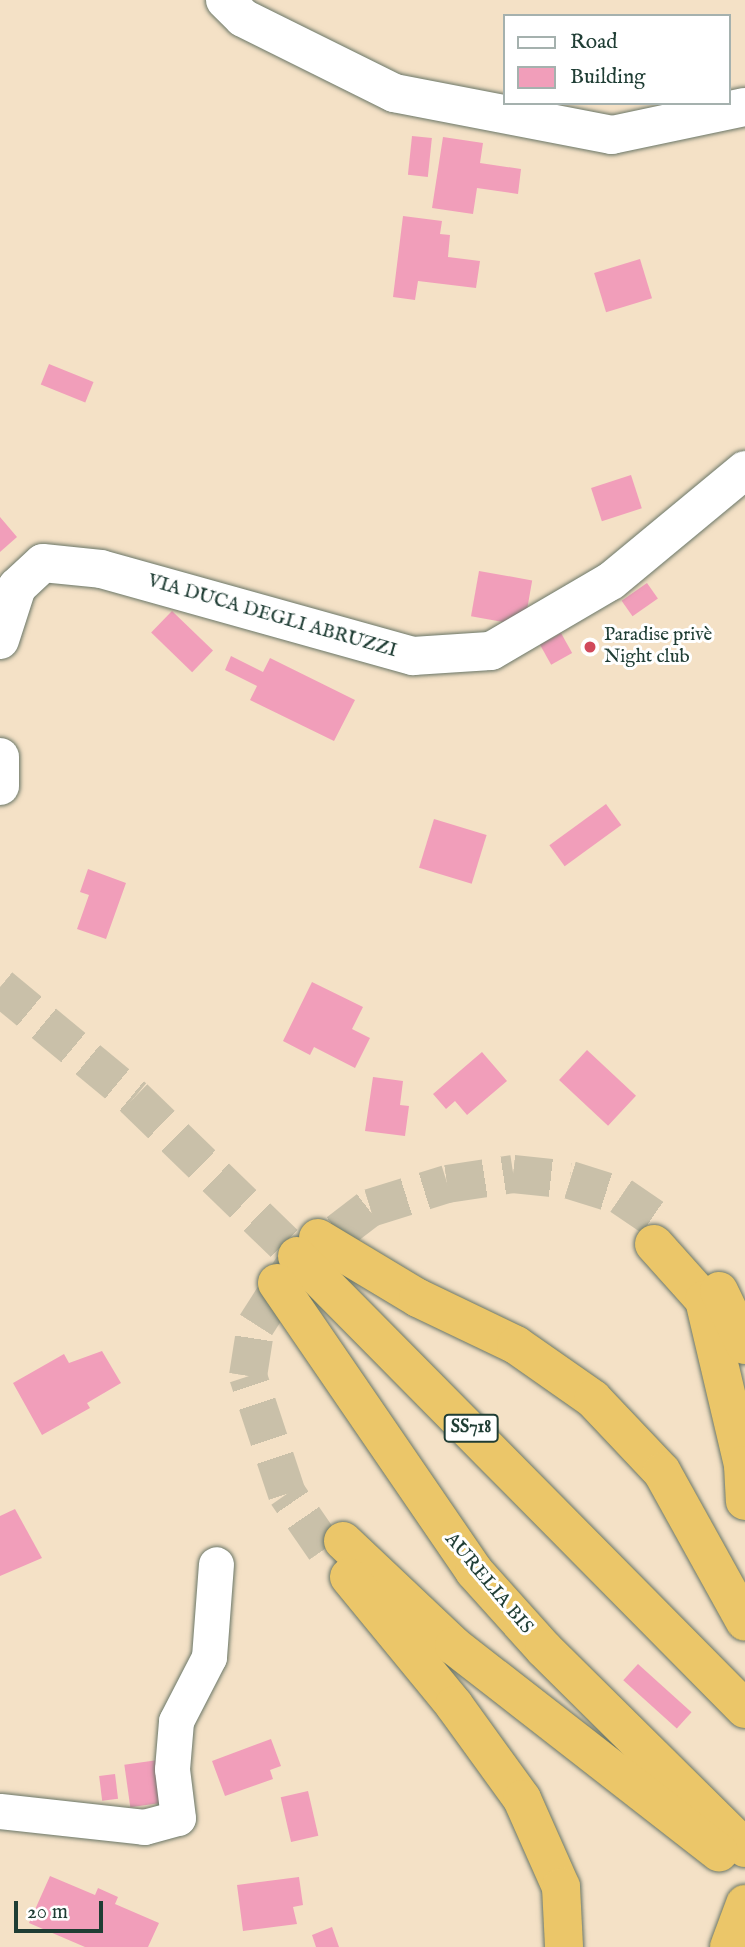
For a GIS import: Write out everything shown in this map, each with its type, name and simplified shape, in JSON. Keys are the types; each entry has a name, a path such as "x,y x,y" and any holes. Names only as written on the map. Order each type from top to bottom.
{"highway":[{"path":"745,1346 714,1281 658,1234 704,1300 743,1465 745,1501"},
{"path":"298,1259 418,1298 516,1345 593,1399 662,1472 745,1622"},
{"name":"SS718","path":"298,1259 745,1709"},
{"name":"AURELIA BIS","path":"298,1259 458,1551 568,1673 745,1848"},
{"path":"564,1947 561,1887 522,1798 334,1545 454,1646 745,1874"},
{"path":"729,1947 745,1904"}],"street":[{"path":"225,0 243,18 394,93 612,135 745,107"},
{"name":"VIA DUCA DEGLI ABRUZZI","path":"0,639 17,587 43,562 102,569 413,656 491,651 611,581 745,470"},
{"path":"0,757 0,786"},
{"path":"0,1811 144,1827 178,1818 172,1769 176,1721 209,1657 216,1564"}],"building":[{"path":"412,136 432,138 428,177 408,175"},
{"path":"443,137 483,143 480,163 521,169 518,194 477,188 473,214 432,208"},
{"path":"403,216 442,221 440,234 450,235 448,257 480,261 476,288 418,281 415,300 393,297"},
{"path":"640,259 652,298 606,312 594,273"},
{"path":"49,364 94,382 85,402 41,384"},
{"path":"631,475 642,508 602,521 591,488"},
{"path":"0,517 17,537 0,552"},
{"path":"479,571 532,580 524,626 471,616"},
{"path":"647,583 658,599 633,616 622,601"},
{"path":"172,611 213,651 192,672 151,633"},
{"path":"561,633 572,653 551,665 540,645"},
{"path":"231,656 263,672 270,658 355,700 334,741 250,700 257,686 225,670"},
{"path":"606,804 621,825 565,866 549,845"},
{"path":"434,819 487,835 472,884 419,868"},
{"path":"88,869 126,883 106,939 77,929 89,895 80,892"},
{"path":"312,982 363,1007 352,1029 370,1038 355,1068 314,1047 310,1055 283,1041"},
{"path":"587,1050 636,1096 608,1126 559,1080"},
{"path":"482,1052 507,1081 467,1115 455,1101 446,1109 433,1094"},
{"path":"373,1077 403,1081 400,1105 409,1106 405,1136 365,1131"},
{"path":"102,1351 121,1383 87,1403 90,1408 42,1435 13,1383 64,1354 69,1363"},
{"path":"15,1509 42,1558 0,1576 0,1516"},
{"path":"638,1664 692,1712 677,1729 623,1680"},
{"path":"271,1739 281,1766 270,1770 273,1779 225,1796 212,1761"},
{"path":"158,1760 164,1803 130,1807 124,1765"},
{"path":"115,1774 118,1799 102,1801 99,1776"},
{"path":"308,1791 318,1836 291,1842 281,1797"},
{"path":"50,1876 95,1895 98,1888 118,1897 115,1904 159,1923 148,1947 85,1947 29,1923"},
{"path":"299,1877 303,1905 293,1907 297,1924 243,1931 237,1885"},
{"path":"332,1927 339,1947 316,1947 312,1935"}],"tunnel":[{"path":"0,987 134,1098 297,1256"},
{"path":"325,1549 287,1494 248,1376 256,1325 293,1267 370,1208 447,1184 513,1174 570,1180 621,1196 662,1224"}],"place":[{"name":"Paradise privè Night club","path":"590,647"}]}
